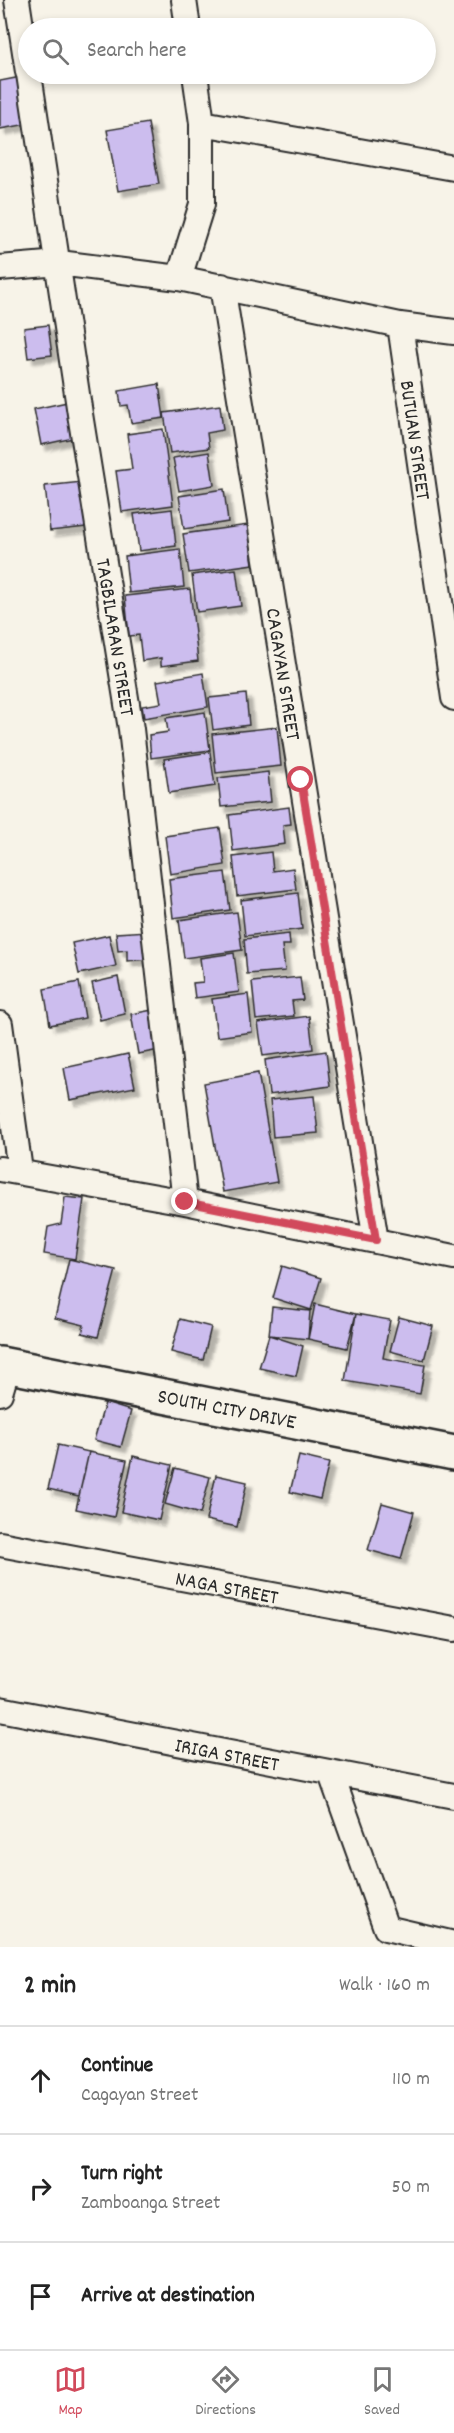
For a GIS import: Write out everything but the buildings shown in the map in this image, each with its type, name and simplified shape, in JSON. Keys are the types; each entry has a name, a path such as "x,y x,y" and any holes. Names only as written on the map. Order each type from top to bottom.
{"street":[{"name":"TAGBILARAN STREET","path":"17,0 20,18"},
{"path":"184,0 187,18"},
{"name":"TAGBILARAN STREET","path":"31,84 59,263 81,426 131,729 185,1202"},
{"path":"179,278 202,204 202,123 196,84"},
{"path":"202,123 454,168"},
{"path":"0,268 59,263 179,278 399,325 454,332"},
{"name":"CAGAYAN STREET","path":"222,286 376,1240"},
{"name":"BUTUAN STREET","path":"399,325 454,698"},
{"path":"0,1024 10,1170 185,1202 454,1257"},
{"name":"SOUTH CITY DRIVE","path":"3,1374 454,1453"},
{"name":"NAGA STREET","path":"0,1544 454,1629"},
{"name":"IRIGA STREET","path":"0,1709 454,1797"},
{"path":"331,1774 386,1928 454,1944"}],"route":[{"path":"185,1202 376,1240 301,780"}]}
